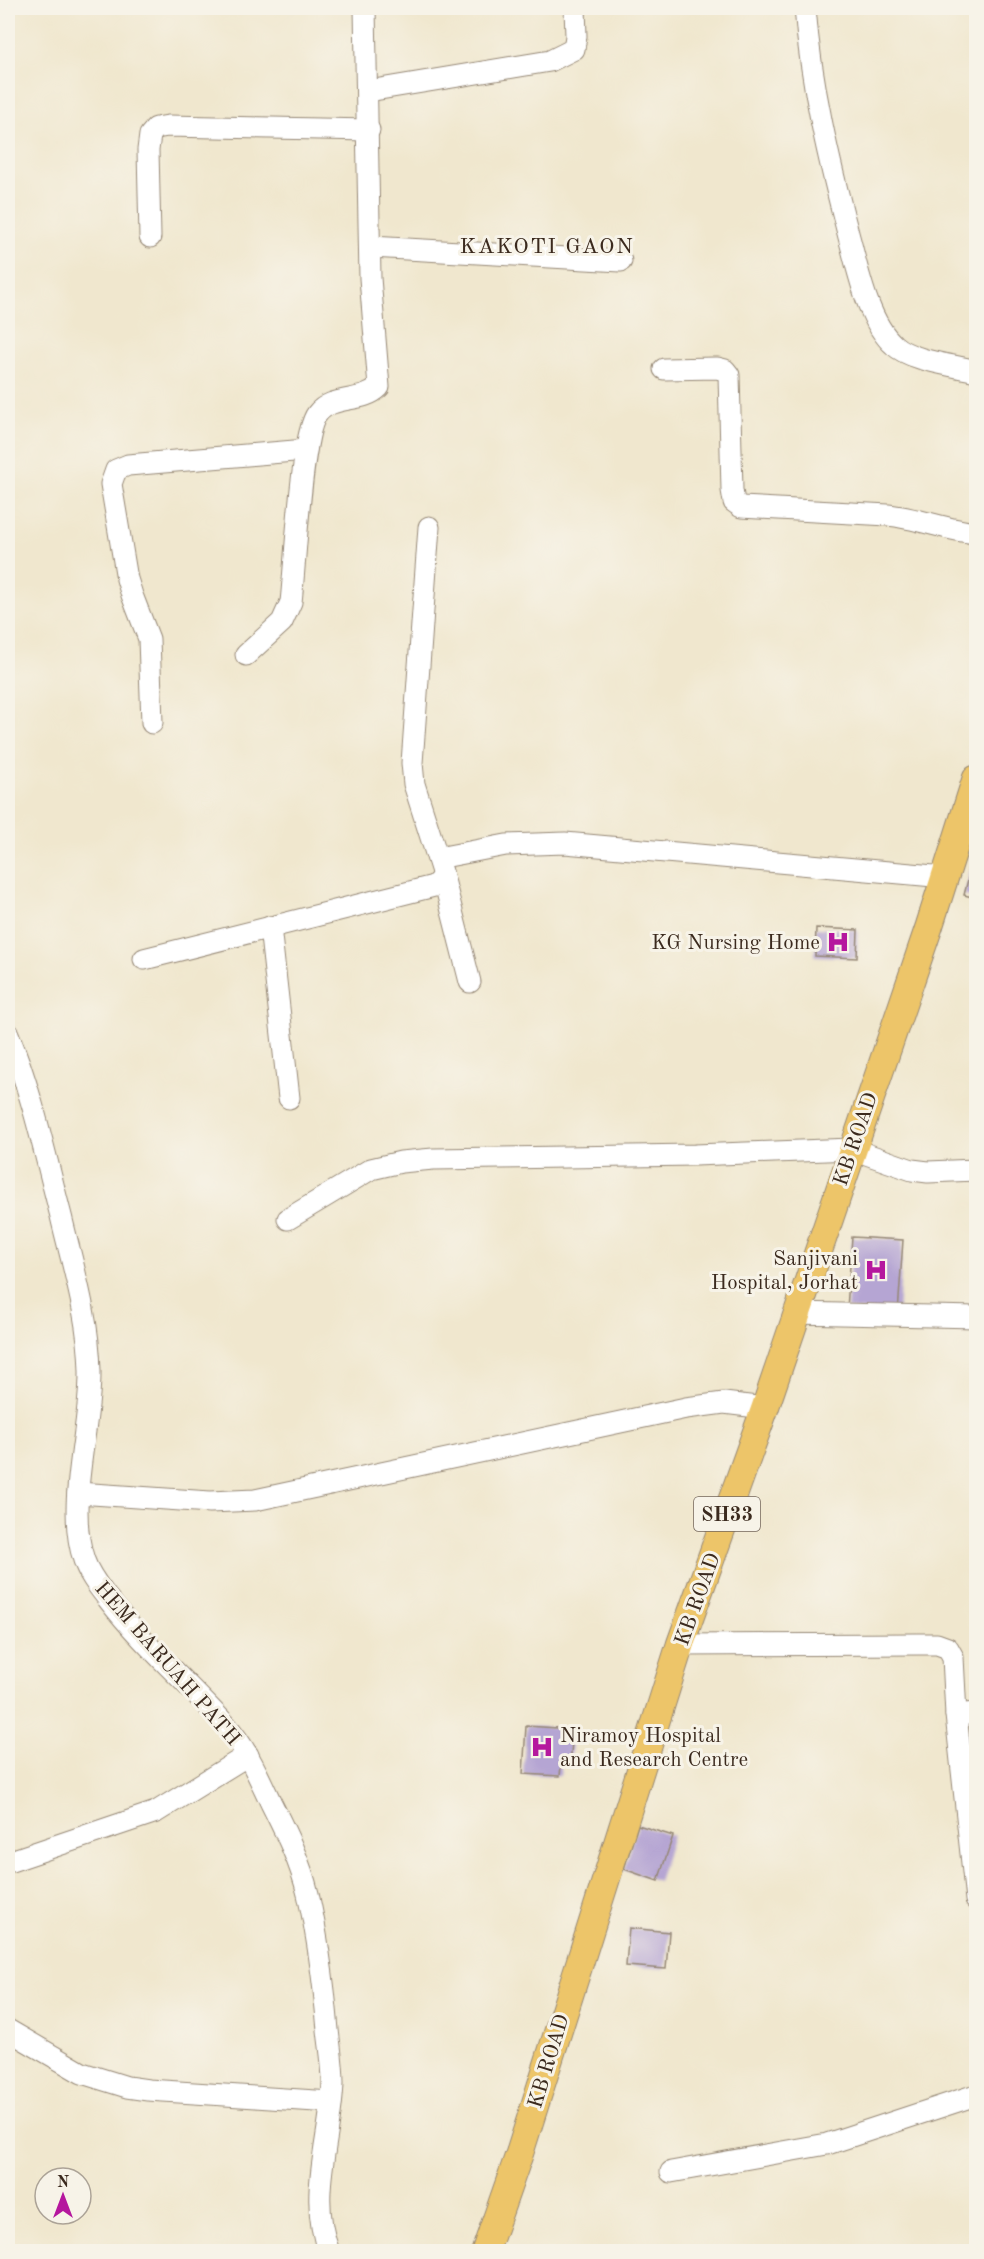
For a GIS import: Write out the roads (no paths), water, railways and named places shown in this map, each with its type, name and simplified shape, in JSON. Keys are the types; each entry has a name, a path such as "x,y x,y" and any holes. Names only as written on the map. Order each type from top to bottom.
{"main road":[{"name":"KB ROAD","path":"484,2252 520,2151 680,1645 765,1408 945,877 969,823 976,779"}],"street":[{"path":"246,655 282,622 291,602 306,450 313,420 327,405 367,396 379,387 370,279 365,8"},
{"path":"368,91 550,61 574,48 576,36 574,8"},
{"path":"805,8 810,57 833,177 860,278 877,324 886,338 897,348 916,356 976,371"},
{"path":"150,237 148,150 150,135 156,128 168,126 369,130"},
{"path":"371,247 621,261"},
{"path":"664,369 717,368 725,370 729,375 732,490 734,502 741,507 888,515 976,533"},
{"path":"152,723 149,639 128,579 111,484 116,470 128,465 306,450"},
{"path":"429,527 412,763 414,784 440,865 470,982"},
{"path":"440,865 506,845 565,843 945,877"},
{"path":"144,959 434,886 441,879 440,865"},
{"path":"270,927 289,1098"},
{"name":"HEM BARUAH PATH","path":"8,1034 34,1111 82,1302 88,1336 89,1392 78,1493 80,1544 85,1562 92,1577 124,1620 227,1726 248,1755 291,1842 308,1895 332,2064 331,2102 319,2205 320,2222 328,2252"},
{"path":"288,1219 364,1173 401,1162 433,1159 695,1155 852,1149 912,1170 928,1172 976,1170"},
{"path":"796,1313 976,1317"},
{"path":"78,1493 210,1502 255,1500 686,1408 724,1403 765,1408"},
{"path":"680,1645 937,1644 948,1648 953,1657 966,1714 976,1900"},
{"path":"8,1862 156,1812 248,1755"},
{"path":"8,2030 82,2073 127,2087 331,2102"},
{"path":"670,2172 827,2144 976,2095"}],"place":[{"name":"KG Nursing Home","path":"838,942"},
{"name":"Sanjivani Hospital, Jorhat","path":"876,1270"},
{"name":"Niramoy Hospital and Research Centre","path":"542,1747"}],"district":[{"name":"KAKOTI GAON","path":"547,245"}]}
